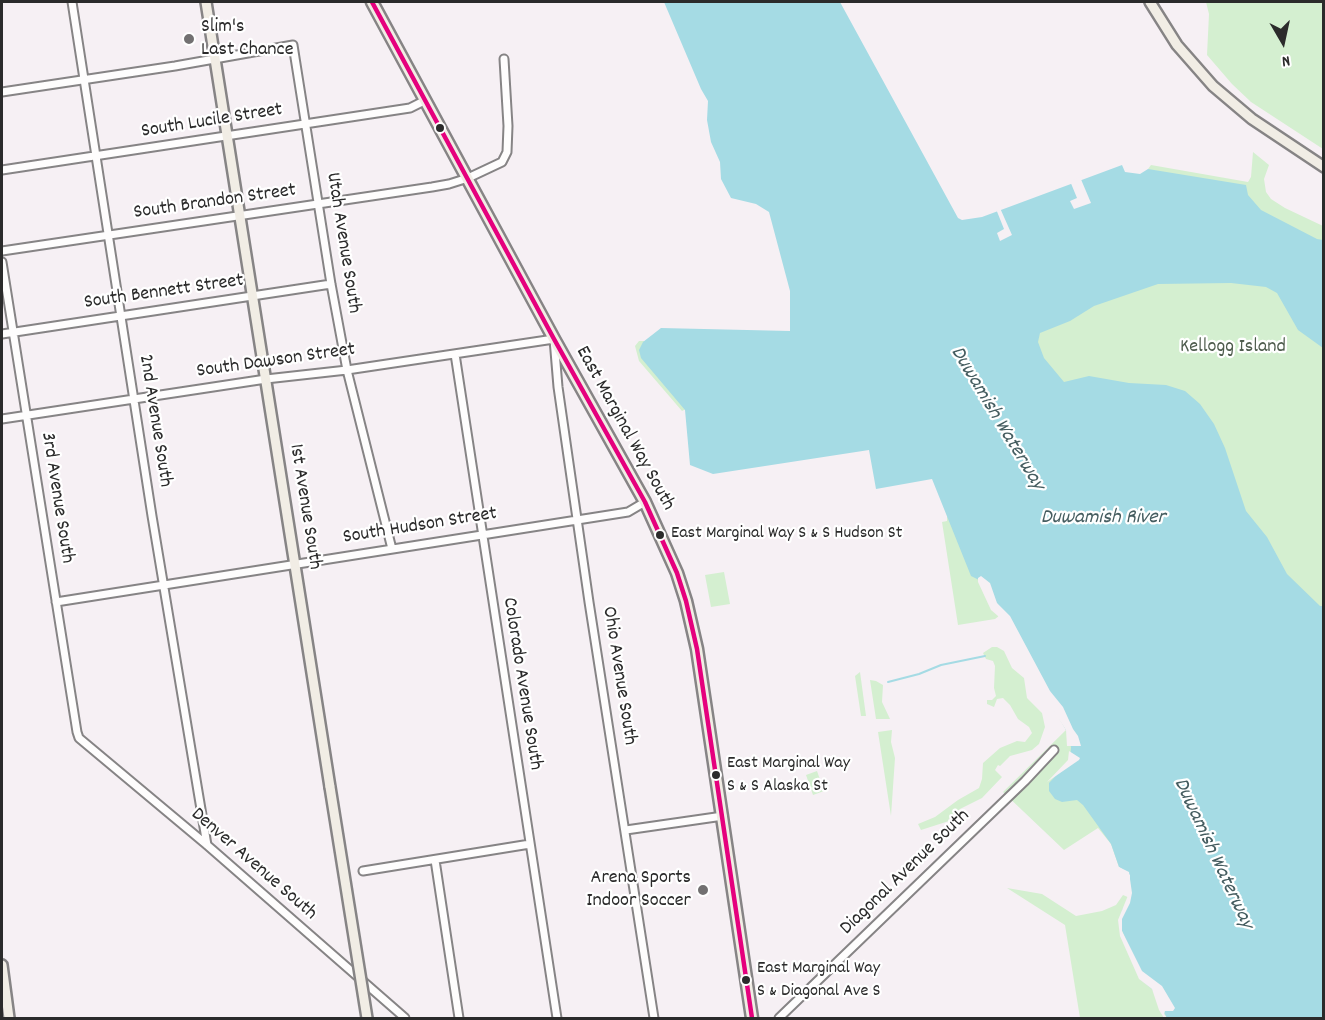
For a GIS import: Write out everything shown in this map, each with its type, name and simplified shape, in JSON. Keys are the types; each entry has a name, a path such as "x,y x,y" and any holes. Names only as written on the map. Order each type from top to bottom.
{"highway":[{"name":"East Marginal Way South","path":"372,2 645,502 677,573 692,625 723,816 752,1018"}],"main road":[{"name":"1st Avenue South","path":"206,2 367,1018"},
{"path":"1150,2 1177,45 1213,86 1252,119 1323,167"},
{"path":"2,965 9,1018"}],"street":[{"name":"2nd Avenue South","path":"72,2 207,845"},
{"name":"Utah Avenue South","path":"215,58 293,45 347,370 392,549"},
{"path":"2,92 215,58"},
{"path":"468,178 502,162 507,152 508,126 504,58"},
{"name":"South Lucile Street","path":"2,170 410,108 426,100"},
{"name":"South Brandon Street","path":"2,251 441,186 468,178"},
{"name":"3rd Avenue South","path":"2,262 79,738"},
{"name":"South Bennett Street","path":"2,334 331,284"},
{"name":"South Dawson Street","path":"2,419 554,339"},
{"name":"Ohio Avenue South","path":"554,339 558,387 577,520 654,1018"},
{"name":"Colorado Avenue South","path":"455,354 557,1018"},
{"name":"South Hudson Street","path":"56,602 628,512 645,502"},
{"name":"Denver Avenue South","path":"79,738 207,845 405,1018"},
{"name":"Diagonal Avenue South","path":"779,1018 1025,781 1054,750"},
{"path":"626,830 723,816"},
{"path":"363,871 530,844"},
{"path":"435,860 459,1018"}],"green space":[{"path":"1206,2 1323,2 1323,149 1251,102 1207,55 1209,14"},
{"path":"1253,152 1269,165 1264,179 1266,192 1271,199 1323,226 1323,298 1148,169 1151,165 1248,182 1251,177"},
{"name":"Kellogg Island","path":"1260,267 1324,315 1323,705 1087,400 1027,363 1036,316 1158,269"},
{"path":"639,341 644,341 692,406 682,411 639,361 635,346"},
{"path":"947,515 999,616 995,619 958,625 942,522 947,521"},
{"path":"724,572 730,604 711,607 705,575"},
{"path":"992,647 1004,651 1012,668 1024,678 1027,698 1042,713 1045,727 1039,744 1032,750 1010,756 1000,766 998,765 995,770 1002,777 982,798 960,809 949,821 921,830 918,824 935,817 979,788 983,763 1000,748 1017,741 1025,742 1032,733 1029,727 1018,719 1003,698 997,699 994,707 987,704 987,700 992,700 996,696 995,666 993,661 986,659 983,653"},
{"path":"860,672 866,716 861,716 855,676"},
{"path":"870,680 883,685 882,702 890,719 876,719"},
{"path":"1039,686 1119,785 1152,989 1179,1018 1080,1018 1065,925 1007,888 1042,894 1076,916 1102,911 1116,905 1123,895 1130,898 1130,872 1119,867 1111,844 1098,828 1064,850 1003,792 1066,730"},
{"path":"892,730 891,742 895,758 891,816 878,732"},
{"path":"817,771 824,791 813,795 806,775"}],"water":[{"name":"Duwamish River","path":"664,2 840,2 958,218 962,220 982,217 1122,165 1125,172 1140,174 1148,169 1246,185 1248,195 1261,210 1323,240 1323,348 1298,330 1277,293 1266,287 1231,283 1158,284 1094,306 1070,321 1040,333 1038,342 1044,358 1064,382 1089,376 1129,383 1166,385 1185,391 1200,404 1214,424 1225,448 1246,511 1267,537 1287,574 1320,606 1323,606 1323,1018 1167,1018 1152,989 1141,980 1121,928 1122,910 1130,898 1130,875 1119,867 1111,844 1083,805 1077,800 1062,802 1055,799 1049,791 1049,783 1070,761 1071,747 1066,730 979,580 971,576 932,479 876,489 869,450 713,474 690,465 685,410 641,358 639,350 643,342 661,328 790,331 790,291 769,212 756,204 731,198 721,179 720,162 711,142 707,120 708,101"}],"pier":[{"path":"1080,177 1091,203 1074,209 1070,201 1077,198 1070,181"},
{"path":"1000,208 1012,235 1000,241 997,233 1004,229 996,209"},
{"path":"981,576 990,583 997,603 1010,616 1050,691 1063,707 1081,746 1067,746 1066,730 1037,686 998,616 991,610 978,582"},
{"path":"1069,751 1080,758 1079,760 1047,782 1068,760"},
{"path":"1119,867 1129,872 1132,893 1122,919 1122,931 1142,971 1162,986 1175,1008 1173,1011 1165,1011 1167,1018 1164,1018 1159,1010 1152,989 1139,979 1120,936 1118,920 1129,893 1127,892 1127,877 1117,869"}],"waterway":[{"path":"888,682 919,674 941,665 985,656"}],"transit line":[{"path":"372,2 645,502 677,573 697,649 752,1018"}],"place":[{"name":"Slim's Last Chance","path":"189,39"},
{"name":"East Marginal Way S & S Hudson St","path":"660,535"},
{"name":"East Marginal Way S & S Alaska St","path":"716,775"},
{"name":"Arena Sports Indoor Soccer","path":"703,890"},
{"name":"East Marginal Way S & Diagonal Ave S","path":"746,980"}],"water label":[{"name":"Duwamish Waterway","path":"996,419"},
{"name":"Duwamish Waterway","path":"1212,854"}]}
